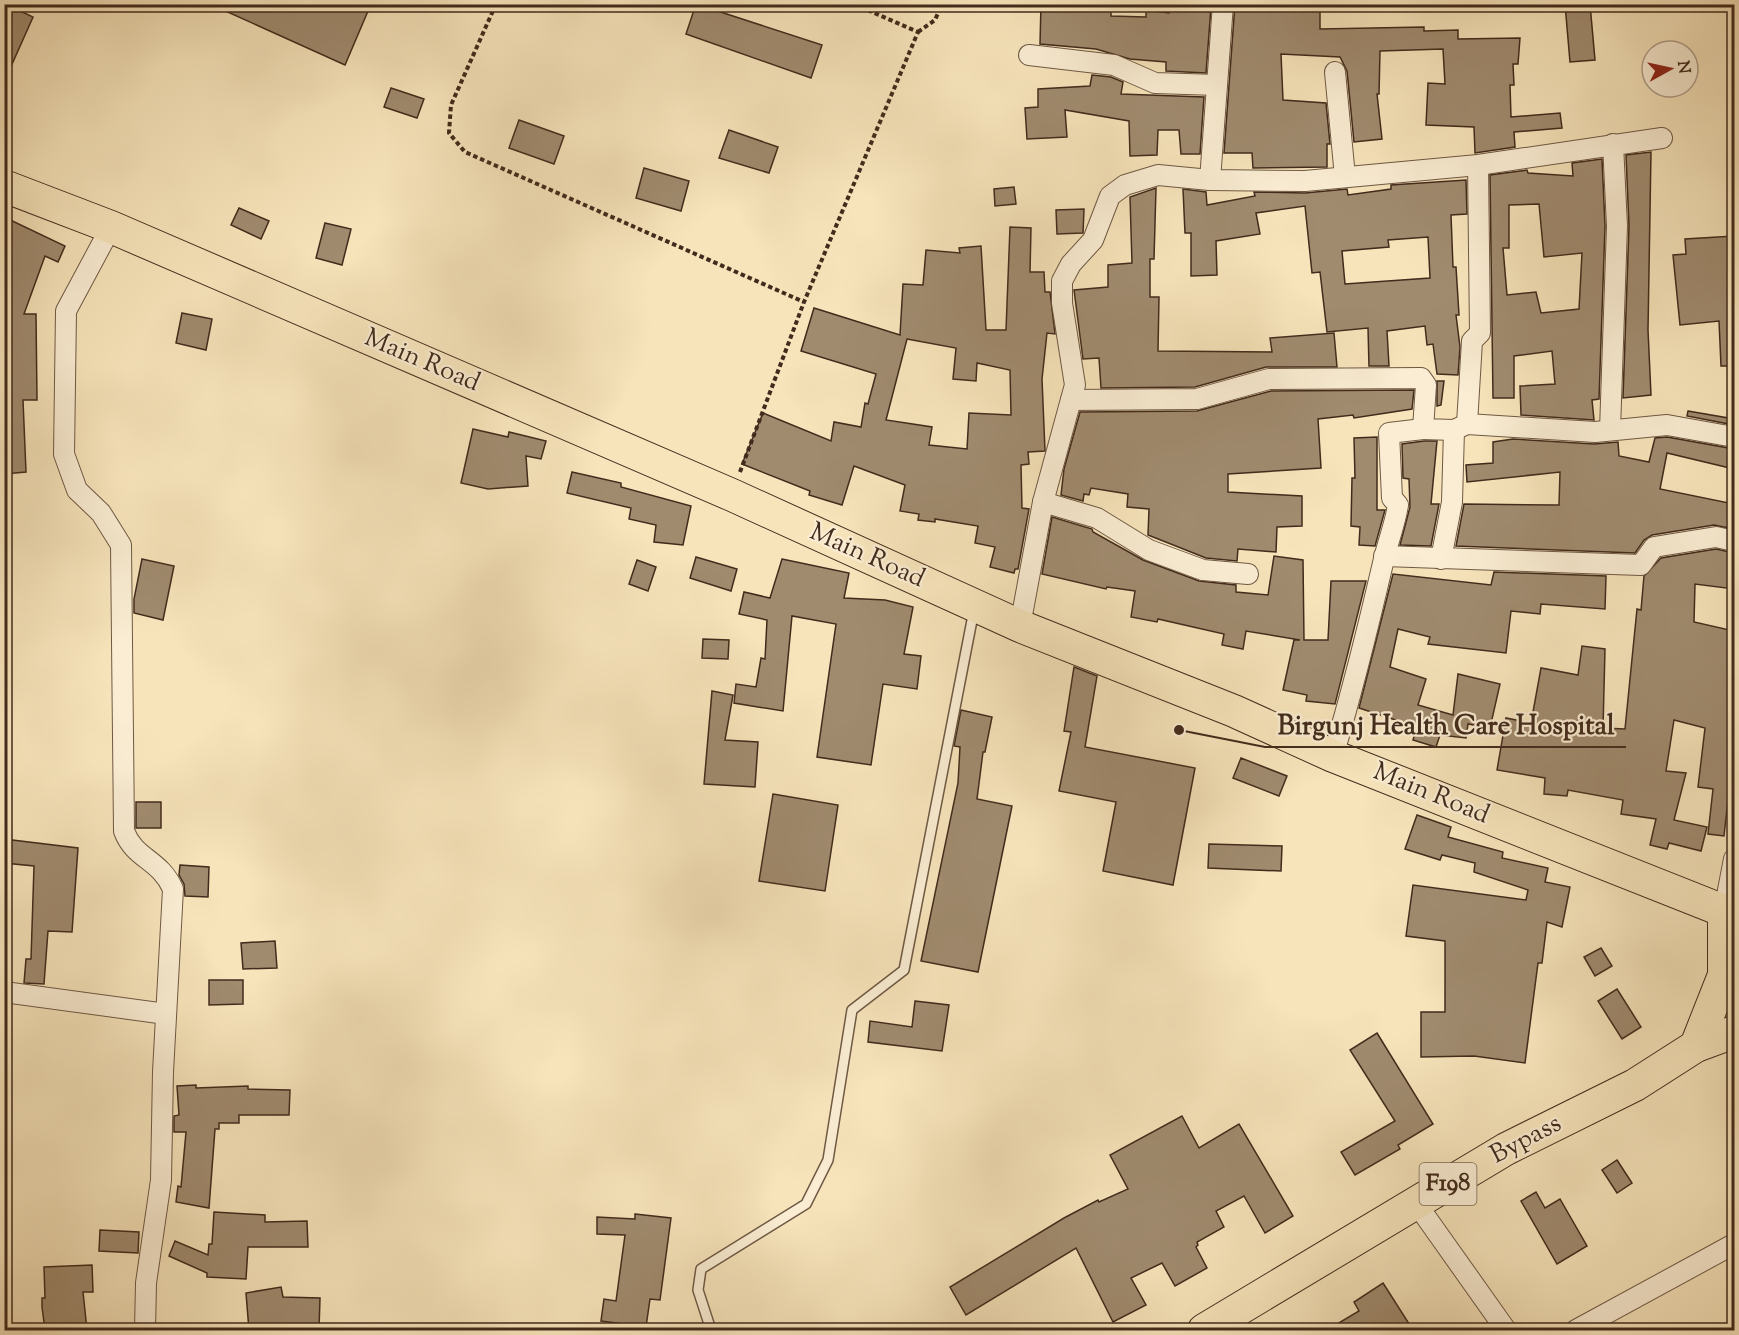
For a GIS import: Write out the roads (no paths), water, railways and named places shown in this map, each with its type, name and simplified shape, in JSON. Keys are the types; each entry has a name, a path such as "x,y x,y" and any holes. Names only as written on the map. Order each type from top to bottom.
{"main road":[{"name":"Main Road","path":"4,186 111,227 732,495 1020,626 1234,711 1333,756 1729,913"},
{"path":"1696,1046 1724,975 1729,913"},
{"name":"Bypass","path":"1204,1330 1506,1149 1635,1085 1696,1046 1734,1032"}],"street":[{"path":"1210,180 1222,4"},
{"path":"1029,55 1114,65 1155,83 1217,85"},
{"path":"1335,72 1345,177"},
{"path":"1020,626 1043,502 1075,385 1062,303 1062,281 1071,264 1093,240 1110,196 1125,185 1158,175 1210,180 1305,181 1478,165 1662,138"},
{"path":"1610,430 1617,226 1613,144"},
{"path":"1441,559 1452,502 1472,341 1480,333 1478,165"},
{"path":"111,227 66,311 64,454 77,490 101,513 121,545 124,831 130,847 165,873 173,889 166,1014 161,1180 146,1282 145,1330"},
{"path":"1071,400 1197,399 1269,379 1421,378 1426,385 1423,429"},
{"path":"1333,756 1357,676 1384,556 1398,506 1392,498 1389,433 1460,427 1610,430 1667,425 1734,437"},
{"path":"1043,502 1097,518 1149,550 1203,570 1248,574"},
{"path":"1384,556 1641,565 1654,548 1716,537 1734,542"},
{"path":"1729,913 1734,859"},
{"path":"4,992 166,1014"},
{"path":"1416,1203 1506,1330"},
{"path":"1576,1330 1734,1244"}],"lane":[{"path":"711,1330 698,1290 701,1269 806,1204 828,1160 852,1010 904,970 975,604"}],"place":[{"name":"Birgunj Health Care Hospital","path":"1179,730"}]}
